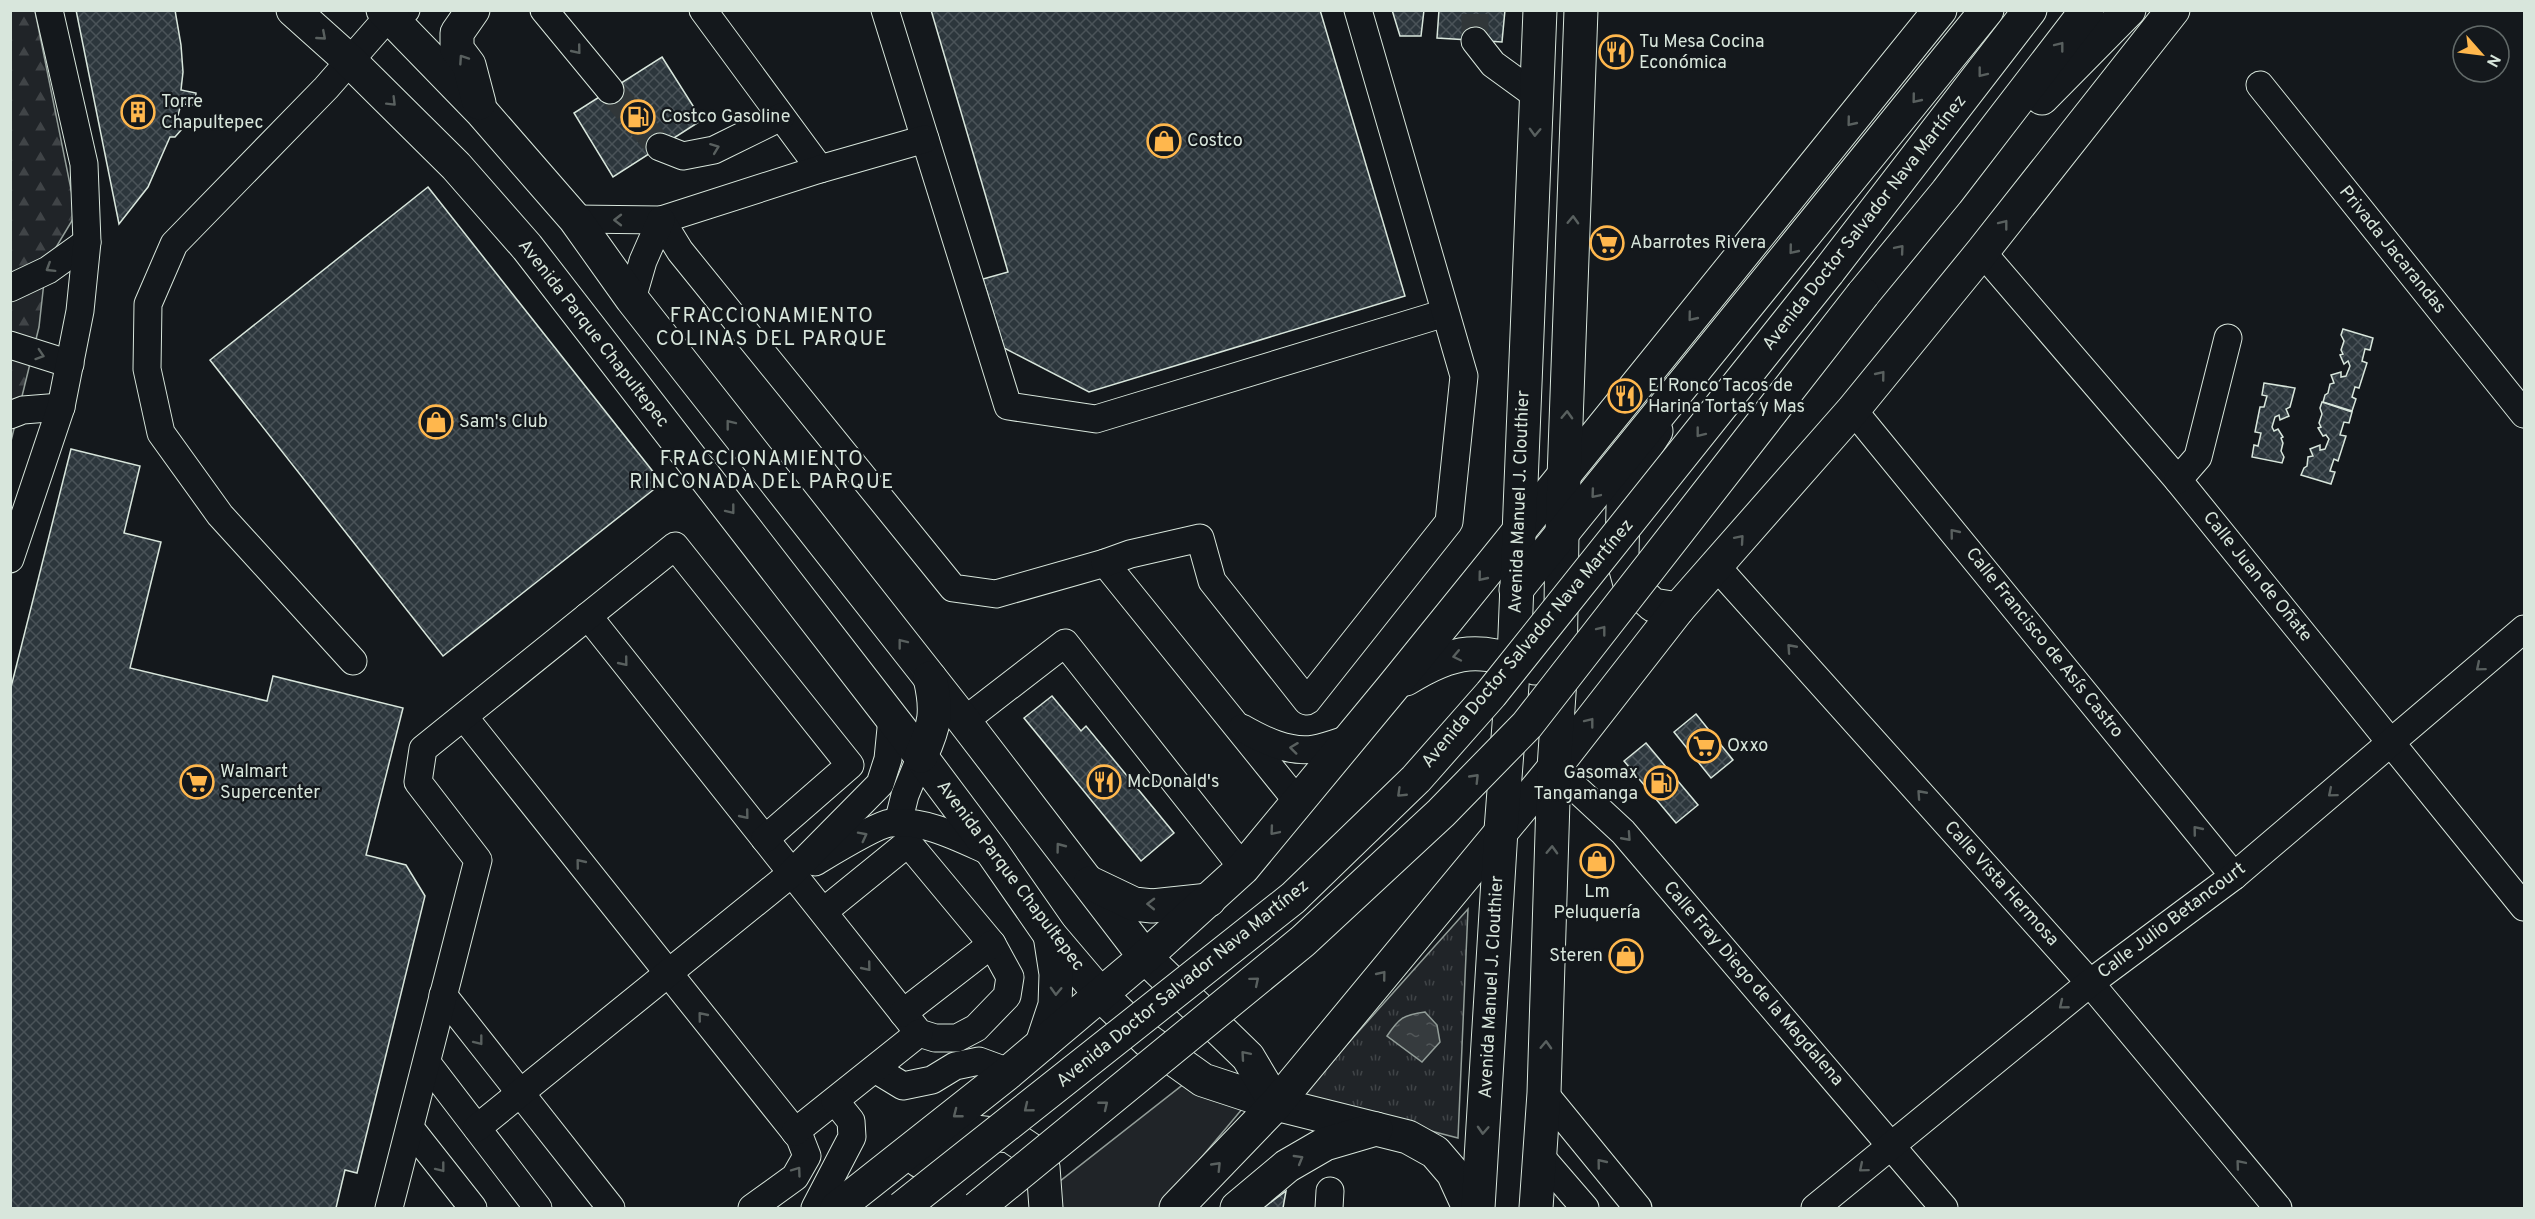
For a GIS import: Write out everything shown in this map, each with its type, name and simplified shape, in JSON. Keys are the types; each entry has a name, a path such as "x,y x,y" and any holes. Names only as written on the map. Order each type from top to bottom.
{"main road":[{"name":"Avenida Parque Chapultepec","path":"293,10 350,61 456,166 527,247 921,756 1050,935 1101,994 1147,1040 1203,1080 1276,1104 1408,1137 1435,1152 1454,1173 1469,1209"},
{"path":"473,10 457,33 457,49 469,65 481,111"},
{"name":"Avenida Manuel J. Clouthier","path":"1478,1209 1501,830 1514,659 1540,10"},
{"path":"1536,1209 1544,1092 1554,768 1560,679 1562,533 1581,10"},
{"path":"843,1204 1009,1072 1145,957 1243,868 1392,688 1940,10"},
{"path":"1516,590 1686,384 1987,10"},
{"name":"Avenida Doctor Salvador Nava Martínez","path":"902,1209 1293,898 1416,779 1491,694 1828,272 2030,10"},
{"path":"977,1209 1303,941 1441,813 1527,724 1863,294 1947,192 2087,10"},
{"path":"1947,192 2128,10"},
{"path":"1176,1209 1276,1104 1554,768 1678,609 1853,410 1982,252 2173,10"},
{"path":"393,12 575,219 632,299 964,721 1145,957 1248,1057 1276,1104"},
{"path":"1889,75 1952,53"},
{"path":"1678,609 1653,605 1630,584 1622,555 1623,507 1636,462 1686,384"},
{"path":"1392,688 1429,665 1456,654 1483,653 1514,659 1560,679"},
{"path":"921,756 934,723 936,702 930,678"},
{"path":"1086,882 1134,904 1152,906 1209,900"},
{"path":"1042,1044 1055,1005 1056,974 1050,935"},
{"path":"1237,1209 1287,1166 1326,1144 1376,1129"},
{"path":"843,1204 975,1132 1010,1136 1031,1150 1043,1167 1046,1209"}],"street":[{"path":"11,559 61,407 80,311 87,242 84,164 49,10"},
{"path":"544,10 609,90"},
{"path":"704,10 820,170"},
{"path":"885,10 1008,406 1095,420 1445,313"},
{"path":"661,220 680,251 952,588 996,594 1130,554 1200,538 1212,581 1307,701 1449,522 1464,376 1358,10"},
{"path":"353,661 220,515 161,433 147,369 148,304 174,244 350,61 393,12"},
{"path":"1474,41 1493,64 1537,96"},
{"name":"Privada Jacarandas","path":"2260,86 2524,414"},
{"path":"660,147 683,156 714,150 782,117"},
{"path":"575,219 661,220 925,139"},
{"path":"632,299 643,261 661,220"},
{"path":"10,288 48,270 87,242"},
{"name":"Calle Juan de Oñate","path":"1982,252 2178,480 2524,907"},
{"path":"2178,480 2198,457 2228,338"},
{"path":"10,345 70,364"},
{"path":"10,415 22,410 61,407"},
{"name":"Calle Francisco de Asís Castro","path":"1853,410 2234,876"},
{"path":"395,1204 410,1128 478,860 418,782 423,749 675,546 850,765 765,839"},
{"path":"1105,563 1298,802"},
{"name":"Calle Vista Hermosa","path":"1716,566 2090,983 2278,1209"},
{"path":"588,616 911,1023 935,1038 957,1038 976,1028 1008,996 1010,977 992,944 908,843 823,912"},
{"name":"Calle Julio Betancourt","path":"1815,1209 2090,983 2234,876 2524,629"},
{"path":"964,721 1065,643 1243,868"},
{"path":"464,717 795,1132 807,1156 795,1177 754,1208"},
{"path":"477,1128 792,873 880,784 888,759 892,718"},
{"path":"1233,722 1260,738 1288,748 1313,750 1351,738"},
{"path":"898,823 921,756"},
{"name":"Calle Fray Diego de la Magdalena","path":"1554,768 1623,832 1944,1209"},
{"path":"792,873 888,823 915,823 993,853"},
{"path":"795,1132 875,1069 911,1023 992,944"},
{"path":"443,995 611,1209"},
{"path":"875,1069 903,1086 932,1080 955,1066 979,1061 1009,1072"},
{"path":"427,1063 538,1209"},
{"path":"1544,1092 1638,1209"},
{"path":"815,1209 852,1137 851,1121 835,1101"},
{"path":"410,1128 472,1209"},
{"path":"1541,1157 1585,1209"}],"green space":[{"path":"11,11 35,11 76,214 46,264 39,327 11,441"},
{"path":"1468,909 1458,1138 1300,1097"},
{"path":"1189,1080 1243,1108 1159,1208 1058,1208 1059,1182"}],"water":[{"path":"1425,1012 1437,1025 1440,1042 1422,1062 1387,1036 1402,1018"}],"building":[{"name":"Torre Chapultepec","path":"76,10 175,10 181,45 183,72 181,90 196,93 195,105 181,104 177,119 182,129 175,137 170,137 148,187 119,224"},
{"name":"Costco","path":"931,10 1320,10 1405,296 1089,392 1004,348 983,279 1008,272"},
{"path":"1392,10 1424,10 1421,36 1400,36"},
{"path":"1439,10 1505,10 1502,42 1437,38"},
{"name":"Costco Gasoline","path":"662,57 702,120 613,177 574,113"},
{"name":"Sam's Club","path":"428,187 662,483 443,656 210,360"},
{"path":"2343,329 2373,338 2370,350 2365,349 2362,361 2367,363 2359,388 2355,387 2352,397 2356,399 2352,411 2323,402 2330,384 2334,383 2331,375 2341,372 2341,377 2346,376 2350,366 2348,361 2344,364 2340,355 2343,354 2341,350 2344,341 2341,335"},
{"path":"2264,383 2295,388 2290,407 2286,409 2289,416 2280,420 2279,415 2275,417 2272,427 2274,431 2278,429 2283,437 2281,438 2283,443 2281,451 2284,457 2282,463 2252,457 2254,445 2258,446 2261,433 2255,432 2260,407 2264,407 2267,396 2262,395"},
{"path":"2322,402 2352,412 2349,423 2344,422 2340,435 2346,436 2338,461 2334,459 2330,471 2335,472 2331,484 2301,475 2307,466 2308,457 2313,456 2310,449 2320,445 2320,450 2325,449 2329,439 2326,435 2323,436 2318,428 2321,427 2319,423"},
{"name":"Walmart Supercenter","path":"71,449 140,466 124,533 161,542 130,668 267,701 273,676 403,708 366,855 406,865 425,896 357,1173 345,1170 336,1208 10,1208 10,691"},
{"name":"McDonald's","path":"1052,696 1081,731 1086,726 1174,833 1141,861 1024,718"},
{"name":"Oxxo","path":"1696,714 1733,760 1711,778 1674,732"},
{"name":"Gasomax Tangamanga","path":"1646,743 1698,805 1676,823 1624,761"},
{"path":"1286,1191 1283,1208 1263,1208"}],"tunnel":[{"path":"1475,10 1475,41"},
{"path":"610,90 660,147"}],"place":[{"name":"Tu Mesa Cocina Económica","path":"1616,52"},
{"name":"Torre Chapultepec","path":"138,112"},
{"name":"Costco Gasoline","path":"638,117"},
{"name":"Costco","path":"1164,141"},
{"name":"Abarrotes Rivera","path":"1607,243"},
{"name":"El Ronco Tacos de Harina Tortas y Mas","path":"1625,396"},
{"name":"Sam's Club","path":"436,422"},
{"name":"Oxxo","path":"1704,746"},
{"name":"Walmart Supercenter","path":"197,782"},
{"name":"McDonald's","path":"1104,782"},
{"name":"Gasomax Tangamanga","path":"1661,783"},
{"name":"Lm Peluquería","path":"1597,861"},
{"name":"Steren","path":"1626,956"}],"district":[{"name":"FRACCIONAMIENTO COLINAS DEL PARQUE","path":"772,328"},
{"name":"FRACCIONAMIENTO RINCONADA DEL PARQUE","path":"762,472"}]}
